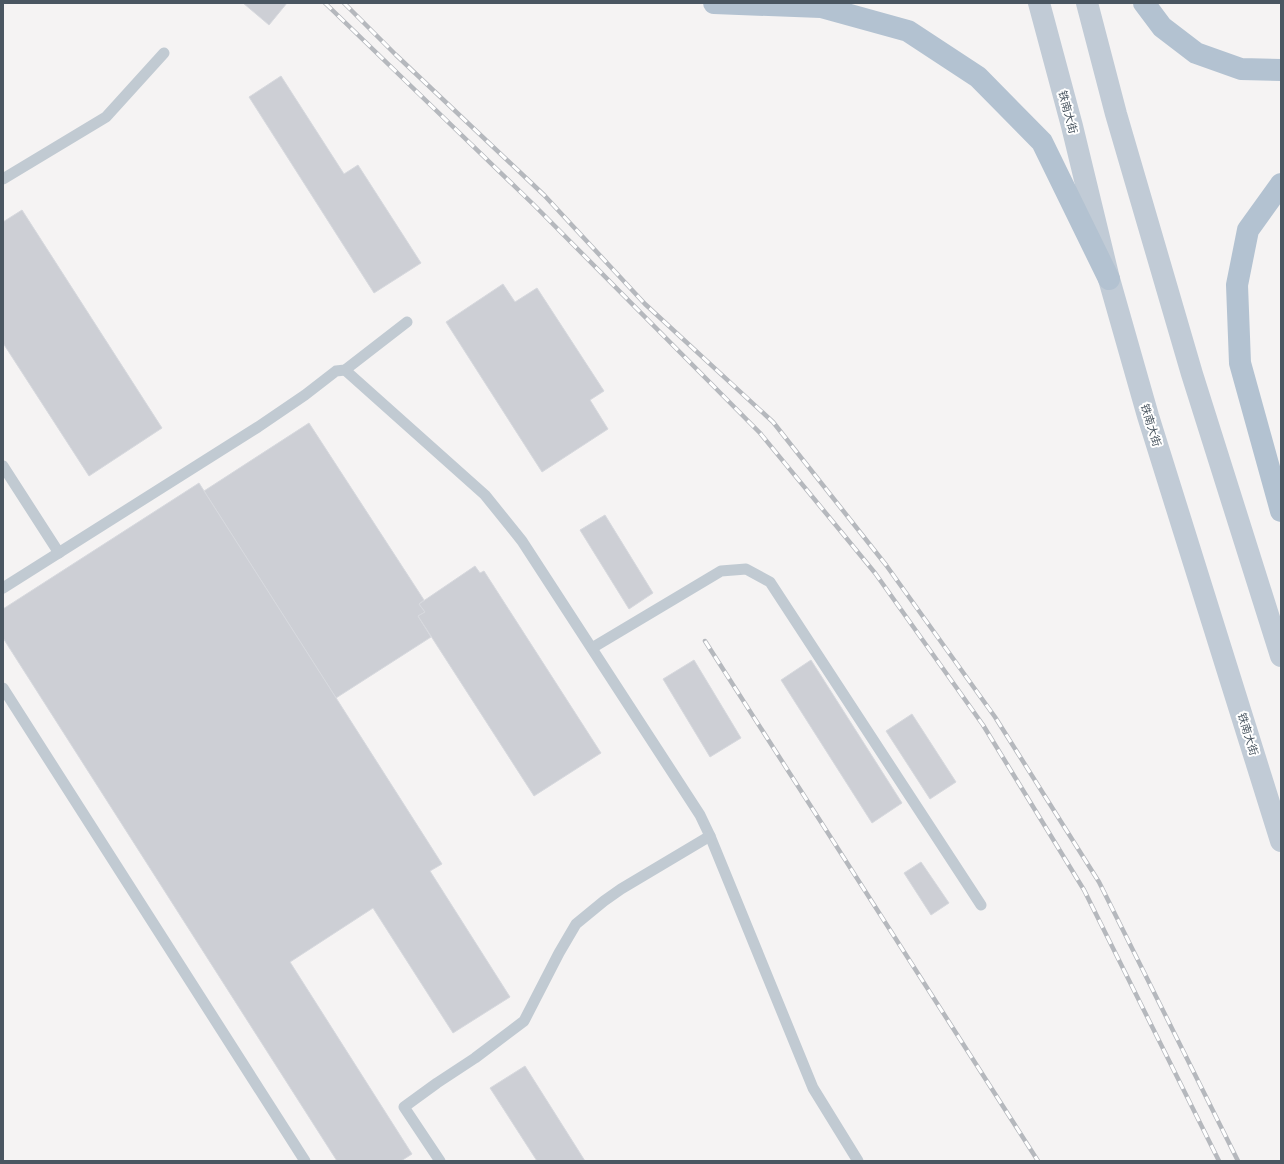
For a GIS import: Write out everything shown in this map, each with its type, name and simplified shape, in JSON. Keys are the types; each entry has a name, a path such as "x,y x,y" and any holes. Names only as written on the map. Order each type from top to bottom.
{"main road":[{"path":"714,3 821,7 908,31 978,77 1042,142 1109,279"},
{"name":"铁南大街","path":"1039,3 1072,126 1109,279 1148,416 1281,841"},
{"path":"1087,3 1116,114 1192,374 1281,656"},
{"path":"1144,3 1162,27 1196,53 1241,68 1281,70"},
{"path":"1281,184 1248,230 1237,285 1240,363 1281,511"}],"lane":[{"path":"3,179 106,117 164,53"},
{"path":"3,588 258,427 305,395 336,370 345,370 408,322"},
{"path":"345,370 485,495 522,541 592,648 700,815 814,1088 858,1161"},
{"path":"3,466 58,553"},
{"path":"592,648 721,571 746,569 770,582 981,905"},
{"path":"3,688 305,1161"},
{"path":"440,1161 404,1107 475,1058 524,1021 576,924 621,889 710,836"}],"building":[{"path":"243,3 287,3 269,25"},
{"path":"281,76 344,174 358,165 421,263 374,293 249,97"},
{"path":"22,210 162,428 89,476 3,343 3,222"},
{"path":"503,284 515,302 537,288 604,391 590,400 608,429 542,472 446,322"},
{"path":"309,423 424,600 419,604 425,612 418,616 431,637 336,698 204,491"},
{"path":"199,483 442,864 430,871 510,997 453,1033 373,908 290,962 412,1154 401,1161 337,1161 3,638 3,609"},
{"path":"605,515 653,593 629,609 580,530"},
{"path":"475,566 480,573 484,571 601,753 534,796 418,616 425,612 419,604"},
{"path":"694,660 741,738 710,757 663,679"},
{"path":"811,660 902,803 872,823 781,680"},
{"path":"912,714 956,782 930,799 886,731"},
{"path":"921,862 949,903 931,915 904,873"},
{"path":"525,1066 585,1161 537,1161 490,1088"}],"railway":[{"path":"325,3 534,205 760,433 875,573 983,725 1084,890 1219,1161"},
{"path":"344,3 396,55 544,195 645,304 773,422 886,565 995,717 1099,882 1238,1161"},
{"path":"705,641 1038,1161"}]}
